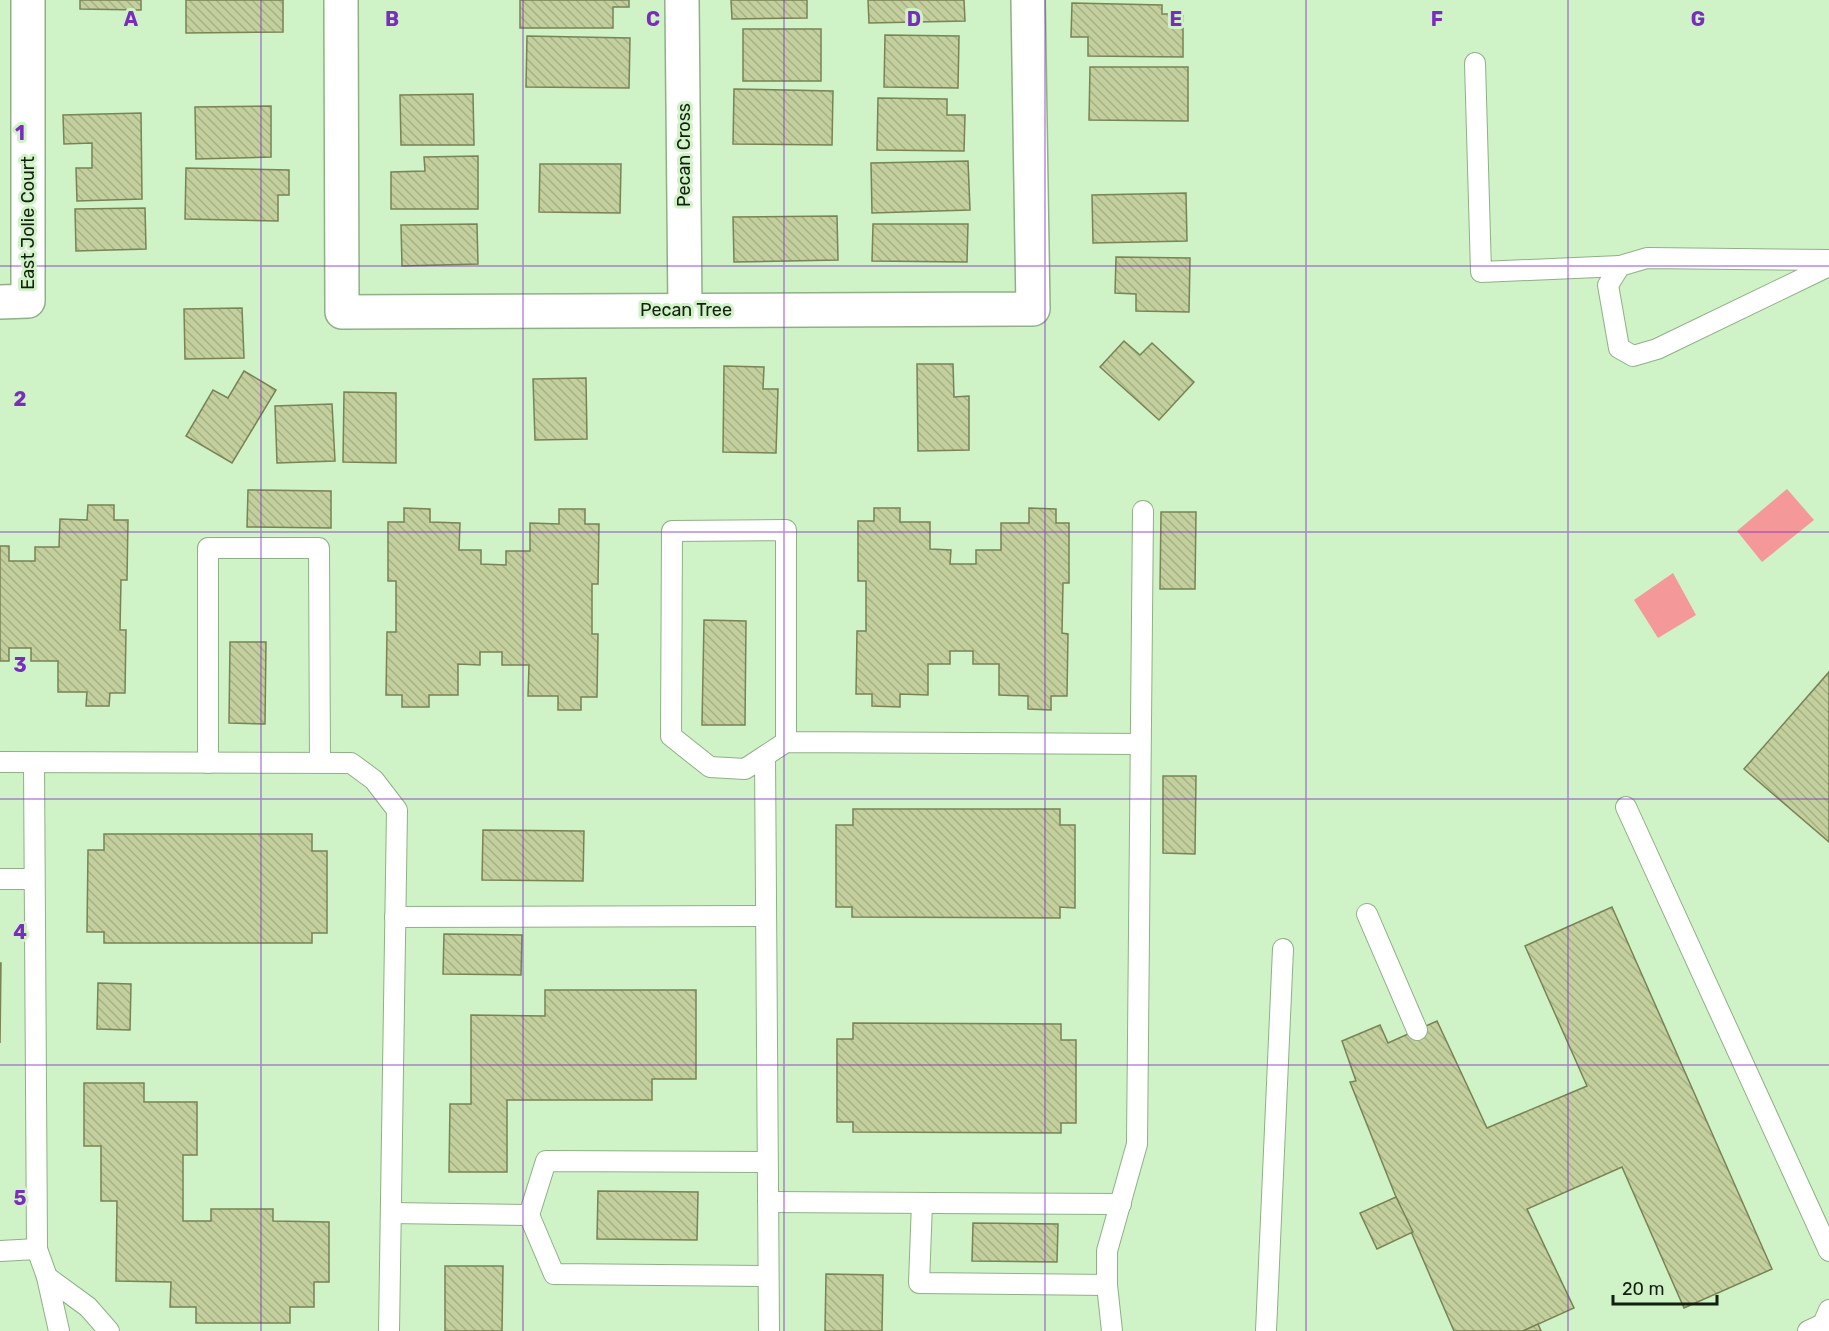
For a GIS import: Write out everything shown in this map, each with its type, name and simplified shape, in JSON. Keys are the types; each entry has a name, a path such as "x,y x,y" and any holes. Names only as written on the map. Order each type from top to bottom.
{"street":[{"name":"East Jolie Court","path":"14,301 28,0"},
{"name":"Pecan Tree","path":"341,0 342,312 1033,309 1028,0"},
{"name":"Pecan Cross","path":"682,0 685,310"}],"lane":[{"path":"1475,63 1481,272 1620,266 1647,258 1829,260"},
{"path":"1620,266 1608,285 1619,348 1633,356 1657,349 1829,266"},
{"path":"1112,1331 1107,1285 1107,1251 1137,1144 1143,511"},
{"path":"786,742 786,530 672,531 671,735 710,767 745,769 786,742 1140,744"},
{"path":"208,763 208,548 319,548 320,763"},
{"path":"765,756 769,1331"},
{"path":"0,762 351,763 374,780 397,810 389,1331"},
{"path":"34,763 38,1249 59,1331"},
{"path":"1626,807 1829,1251"},
{"path":"0,879 34,879"},
{"path":"1367,914 1417,1030"},
{"path":"395,917 766,916"},
{"path":"1266,1331 1283,950"},
{"path":"767,1162 546,1161 529,1215 554,1274 768,1276"},
{"path":"768,1202 1121,1204"},
{"path":"922,1203 919,1283 1107,1285"},
{"path":"391,1214 529,1215"},
{"path":"0,1251 38,1249"},
{"path":"47,1277 88,1307 109,1331"},
{"path":"1808,1331 1823,1324 1829,1310"}],"shaded area":[{"path":"1787,489 1814,520 1762,562 1737,531"},
{"path":"1673,573 1696,615 1658,638 1634,600"}],"building":[{"path":"80,0 141,0 141,10 80,9"},
{"path":"186,0 283,0 283,32 186,33"},
{"path":"520,0 629,0 629,7 613,7 613,28 520,28"},
{"path":"731,0 807,0 807,18 732,19"},
{"path":"868,0 964,0 965,21 869,23"},
{"path":"1072,3 1162,5 1162,14 1183,14 1183,57 1088,56 1088,37 1071,37"},
{"path":"743,29 821,29 821,81 743,81"},
{"path":"885,35 959,36 958,88 884,87"},
{"path":"527,36 630,38 629,88 526,87"},
{"path":"1090,67 1188,67 1188,121 1089,120"},
{"path":"734,89 833,91 832,145 733,144"},
{"path":"473,94 474,145 401,145 400,95"},
{"path":"878,98 947,99 947,115 965,115 964,151 877,150"},
{"path":"271,106 271,157 196,159 195,107"},
{"path":"141,113 142,199 77,201 76,168 92,168 92,143 64,144 63,115"},
{"path":"478,156 478,209 391,209 391,172 425,171 424,157"},
{"path":"968,161 970,210 872,213 871,163"},
{"path":"540,164 621,164 620,213 539,212"},
{"path":"186,168 289,170 289,195 278,195 278,221 185,219"},
{"path":"1186,193 1187,241 1093,243 1092,195"},
{"path":"145,208 146,249 76,251 75,209"},
{"path":"837,216 838,260 734,262 733,217"},
{"path":"477,224 478,264 402,266 401,225"},
{"path":"873,224 968,224 967,262 872,261"},
{"path":"1116,257 1190,258 1189,312 1136,311 1136,294 1115,293"},
{"path":"242,308 244,358 185,359 184,309"},
{"path":"1124,341 1140,355 1152,343 1194,382 1159,420 1100,367"},
{"path":"917,364 953,364 954,397 969,396 969,450 918,451"},
{"path":"724,366 764,367 763,389 778,389 776,453 723,452"},
{"path":"244,371 276,390 232,463 186,436 213,390 228,398"},
{"path":"586,378 587,439 535,440 533,379"},
{"path":"344,392 396,393 396,463 343,462"},
{"path":"332,404 335,461 277,463 275,406"},
{"path":"248,490 331,491 331,528 247,527"},
{"path":"88,505 114,505 114,520 128,520 127,580 121,580 120,630 126,630 125,693 110,693 109,706 86,706 87,692 58,692 58,661 31,661 31,648 9,648 9,661 0,661 0,546 9,546 9,561 35,561 35,547 59,547 60,519 87,520"},
{"path":"404,508 430,509 430,522 460,523 459,550 481,550 481,564 506,565 506,551 530,551 530,523 559,524 559,509 585,509 585,524 599,524 598,584 592,584 592,634 598,634 597,697 581,697 581,710 558,710 558,696 528,696 529,665 502,665 502,652 480,652 480,665 458,664 458,695 429,695 429,707 402,707 402,695 386,695 387,632 396,632 396,581 388,581 388,522 404,522"},
{"path":"874,508 900,508 900,522 930,522 930,549 951,550 950,564 976,564 976,550 1001,550 1001,523 1029,523 1029,508 1056,509 1056,523 1069,523 1069,583 1063,583 1062,633 1068,634 1067,696 1051,696 1051,710 1028,709 1028,696 999,695 999,664 973,664 973,651 950,651 950,664 928,664 928,695 900,694 900,707 872,706 872,694 856,694 857,631 866,631 866,581 858,581 858,521 874,521"},
{"path":"1161,512 1196,512 1195,589 1160,589"},
{"path":"704,620 746,621 745,725 702,725"},
{"path":"230,642 266,642 265,724 229,723"},
{"path":"1829,672 1829,842 1744,769"},
{"path":"1163,776 1196,776 1195,854 1163,853"},
{"path":"853,809 1060,809 1060,825 1075,825 1075,908 1060,907 1060,918 852,917 852,907 836,907 836,825 853,825"},
{"path":"483,830 584,831 583,881 482,880"},
{"path":"104,834 312,834 312,851 327,851 327,933 312,933 312,943 104,943 104,932 87,932 88,850 104,850"},
{"path":"1612,907 1772,1269 1684,1308 1622,1167 1527,1209 1574,1308 1523,1331 1454,1331 1396,1197 1350,1082 1356,1081 1342,1041 1380,1025 1388,1043 1437,1021 1487,1128 1587,1086 1525,946"},
{"path":"444,934 522,935 521,975 443,974"},
{"path":"0,963 1,963 0,1043"},
{"path":"98,983 131,984 130,1030 97,1029"},
{"path":"545,990 696,990 696,1079 652,1079 652,1100 507,1100 507,1172 449,1172 450,1104 471,1104 471,1015 545,1016"},
{"path":"853,1023 1061,1024 1061,1040 1076,1040 1076,1123 1061,1123 1061,1133 853,1132 853,1122 837,1122 837,1039 853,1039"},
{"path":"84,1083 144,1083 144,1102 197,1102 197,1155 183,1155 183,1221 211,1221 211,1209 273,1209 273,1221 329,1222 329,1282 314,1282 314,1307 290,1307 290,1323 196,1323 196,1307 170,1307 171,1282 116,1281 117,1201 101,1201 101,1146 84,1146"},
{"path":"598,1191 698,1192 697,1240 597,1239"},
{"path":"1396,1197 1413,1232 1377,1249 1360,1213"},
{"path":"973,1223 1058,1224 1057,1262 972,1261"},
{"path":"445,1266 503,1266 502,1331 445,1331"},
{"path":"826,1274 883,1275 882,1331 825,1331"},
{"path":"1538,1324 1541,1331 1523,1331"}]}
